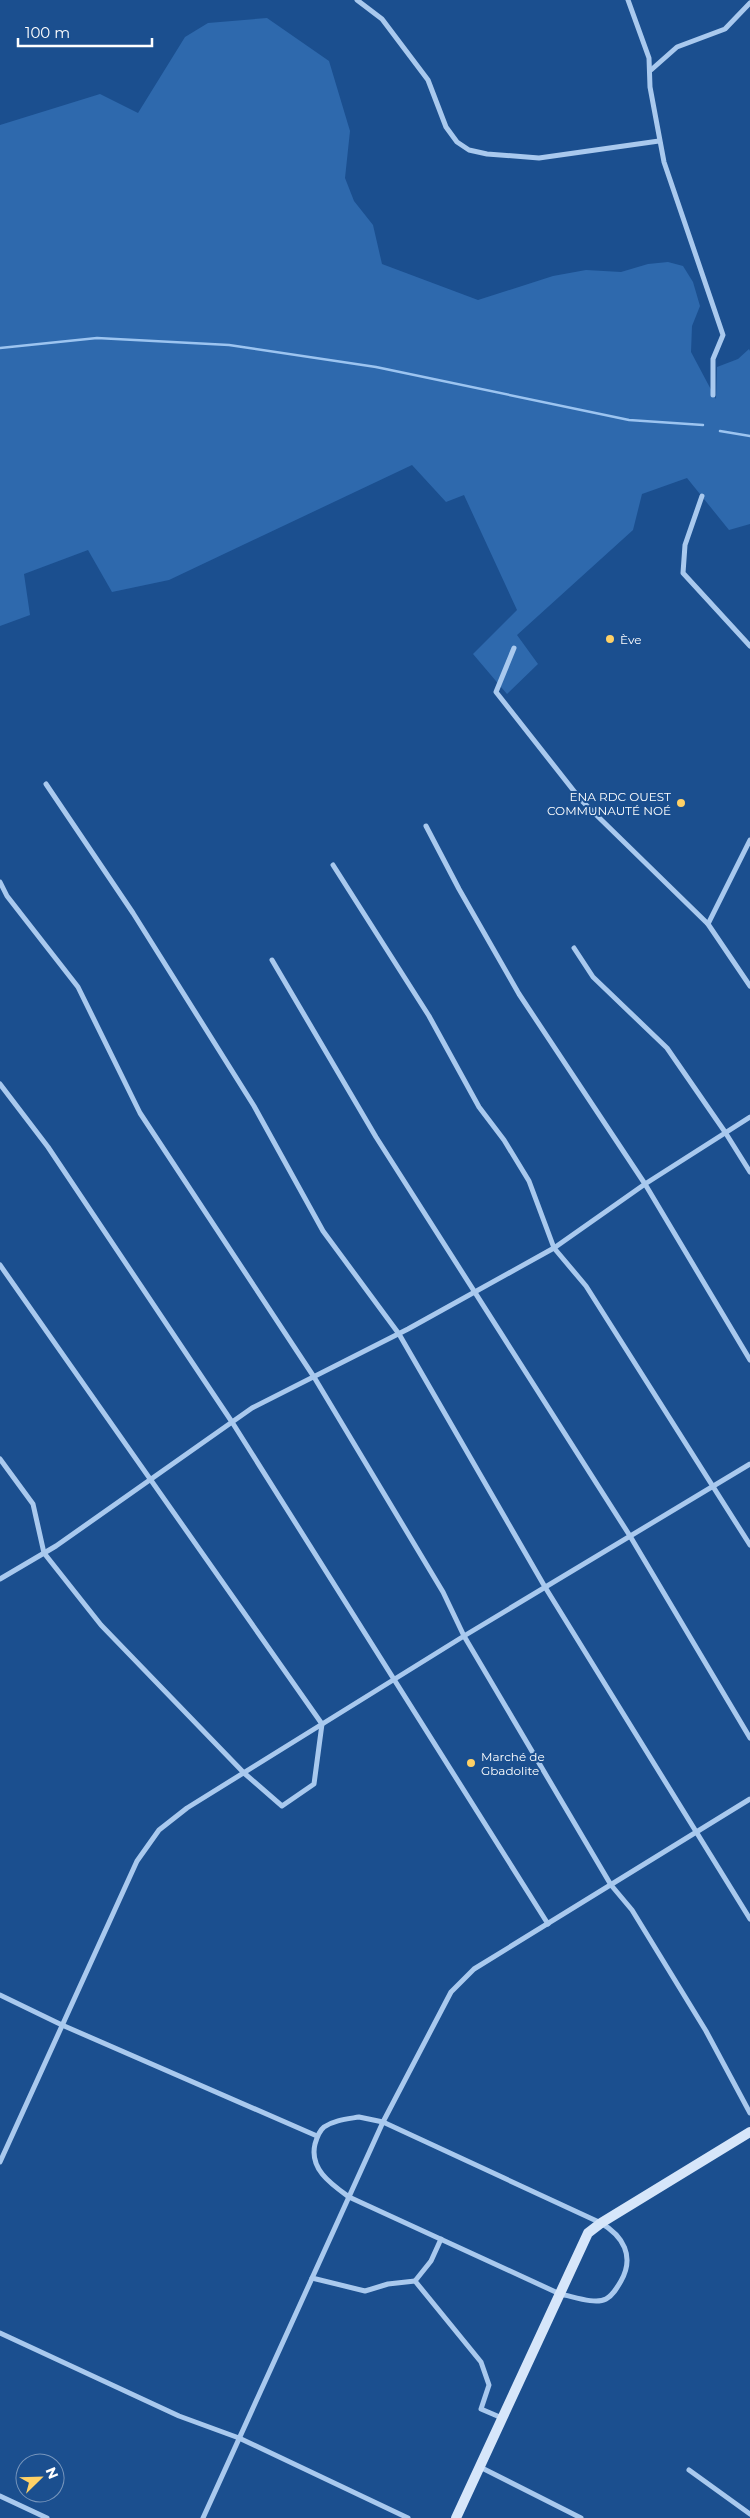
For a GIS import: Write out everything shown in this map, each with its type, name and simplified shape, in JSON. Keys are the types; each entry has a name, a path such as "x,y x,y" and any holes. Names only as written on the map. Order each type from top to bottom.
{"street":[{"path":"358,0 382,19 428,80 446,127 457,142 469,150 487,154 539,158 659,141"},
{"path":"628,0 649,58 651,70 650,87 659,141 723,336 713,359 714,394"},
{"path":"651,70 677,47 725,29 750,3"},
{"path":"702,496 685,545 683,573 750,646"},
{"path":"514,648 496,692 581,800 708,924 750,986"},
{"path":"46,784 133,913 254,1106 323,1231 399,1334 545,1587 750,1919"},
{"path":"426,826 459,889 519,994 645,1184 750,1360"},
{"path":"708,924 750,840"},
{"path":"333,865 429,1016 479,1107 504,1140 529,1181 554,1248 586,1286 750,1545"},
{"path":"0,882 7,896 78,987 140,1113 314,1377 443,1592 464,1636 611,1885 632,1910 706,2031 750,2113"},
{"path":"574,948 593,977 667,1048 750,1172"},
{"path":"272,960 376,1138 630,1536 750,1738"},
{"path":"0,1084 48,1147 232,1422 548,1924"},
{"path":"0,1579 44,1553 252,1408 399,1334 554,1248 645,1184 750,1117"},
{"path":"0,1265 152,1479 322,1724 314,1784 282,1806 244,1773 101,1625 44,1553 33,1504 0,1458"},
{"path":"0,2162 137,1861 159,1830 187,1808 464,1636 750,1464"},
{"path":"203,2518 383,2122 450,1992 474,1969 750,1799"},
{"path":"0,1995 62,2025 317,2136"},
{"path":"359,2117 383,2122 601,2223 616,2232 626,2252 627,2270 615,2291 605,2300 560,2294 349,2197 328,2181 317,2166 314,2150 317,2136 323,2128 335,2122 359,2117"},
{"path":"456,2518 588,2233 601,2223 750,2132"},
{"path":"312,2278 365,2291 388,2284 415,2281 431,2261 440,2238"},
{"path":"415,2281 481,2362 489,2384 481,2409 503,2418"},
{"path":"0,2333 178,2416 239,2438 408,2518"},
{"path":"480,2467 581,2518"},
{"path":"689,2470 750,2514"},
{"path":"0,2496 47,2518"}],"shaded area":[{"path":"267,18 329,61 350,131 345,178 354,201 373,225 382,264 478,300 553,276 586,270 621,272 648,264 668,262 683,266 693,282 700,306 692,326 691,352 716,399 717,367 738,359 749,349 750,351 750,524 729,530 687,478 642,494 633,530 517,635 538,664 507,694 473,654 517,610 464,495 446,502 412,465 169,580 112,592 88,550 24,574 30,615 0,626 0,125 100,94 138,113 185,37 208,23"}],"waterway":[{"path":"0,348 97,338 229,345 376,367 629,420 703,425"},
{"path":"720,431 750,436"}],"place":[{"name":"Ève","path":"610,639"},
{"name":"ENA RDC OUEST COMMUNAUTÉ NOÉ","path":"681,803"},
{"name":"Marché de Gbadolite","path":"471,1763"}]}
